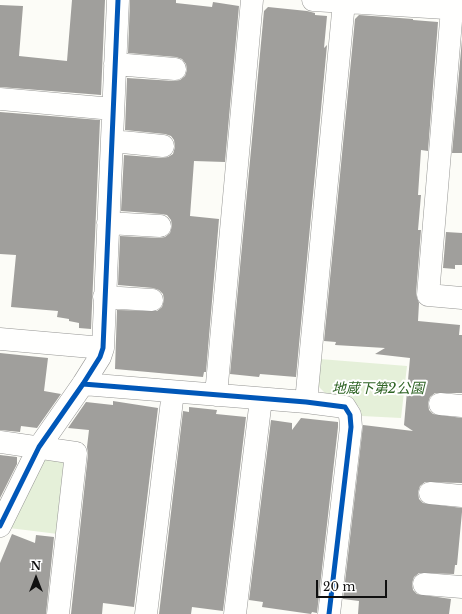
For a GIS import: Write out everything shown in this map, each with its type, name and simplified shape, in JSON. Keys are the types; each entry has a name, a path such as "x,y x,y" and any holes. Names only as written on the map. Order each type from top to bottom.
{"street":[{"path":"0,526 39,447 83,384 103,348 118,0"},
{"path":"216,395 252,0"},
{"path":"313,0 457,9 428,295 462,298"},
{"path":"306,402 344,2"},
{"path":"115,64 175,69"},
{"path":"0,99 113,109"},
{"path":"112,141 163,146"},
{"path":"108,223 160,226"},
{"path":"104,297 152,300"},
{"path":"0,339 103,348"},
{"path":"83,384 306,402 345,407 350,415 351,421 329,614"},
{"path":"146,614 173,392"},
{"path":"235,614 261,399"},
{"path":"440,404 462,406"},
{"path":"0,442 76,453 58,614"},
{"path":"430,493 462,496"},
{"path":"424,584 462,587"}],"green space":[{"name":"地蔵下第2公園","path":"320,359 407,366 401,418 362,416 359,407 348,395 326,394 318,386"},
{"path":"62,458 67,465 58,534 9,528 42,459"}],"building":[{"path":"72,0 105,0 101,95 0,87 0,5 23,6 19,56 67,61"},
{"path":"130,0 176,0 176,3 212,7 213,2 239,6 225,162 194,161 190,216 219,219 206,372 204,372 203,377 115,369 117,310 157,311 162,307 164,300 163,294 159,290 153,288 118,285 120,236 160,238 165,237 170,233 172,226 171,220 167,215 121,211 124,155 162,158 173,154 175,147 174,140 171,136 165,134 125,130 127,78 174,81 180,80 185,76 187,70 186,64 182,59 176,57 128,53"},
{"path":"268,7 307,11 315,13 315,15 327,16 324,48 327,45 296,377 260,374 259,377 230,374 264,11"},
{"path":"359,15 438,22 428,151 421,150 418,195 421,195 418,230 421,230 416,294 419,303 418,321 460,325 459,335 462,335 462,393 435,393 430,397 428,403 429,410 433,414 462,418 462,483 425,482 420,486 418,492 419,499 423,503 462,508 462,512 457,565 455,565 454,574 419,573 414,577 412,583 413,590 417,594 451,599 449,614 358,614 359,601 343,599 363,425 413,431 404,425 410,358 375,354 385,348 335,345 336,342 324,341 355,19"},
{"path":"462,39 462,153 452,153"},
{"path":"0,112 100,120 91,329 79,328 79,323 69,321 69,319 57,317 58,311 11,307 16,255 0,254"},
{"path":"446,232 462,233 462,265 455,265 455,269 443,268"},
{"path":"0,353 48,358 44,391 61,394 37,428 21,426 20,432 0,430"},
{"path":"113,401 158,408 134,607 103,603 102,614 71,614 88,454 87,447 89,430 68,428 86,402 113,405"},
{"path":"189,407 217,410 216,414 246,417 223,611 192,607 191,614 159,614 183,411 189,412"},
{"path":"301,418 338,422 317,613 312,612 311,614 262,607 263,602 249,600 271,420 292,423 292,430"},
{"path":"0,455 17,457 17,464 0,498"},
{"path":"12,534 35,543 36,535 54,537 46,614 0,614 0,563"}],"cycle path":[{"path":"0,526 39,447 83,384 100,357 103,348 118,0"},
{"path":"83,384 306,402 345,407 350,415 351,427 329,614"}]}
